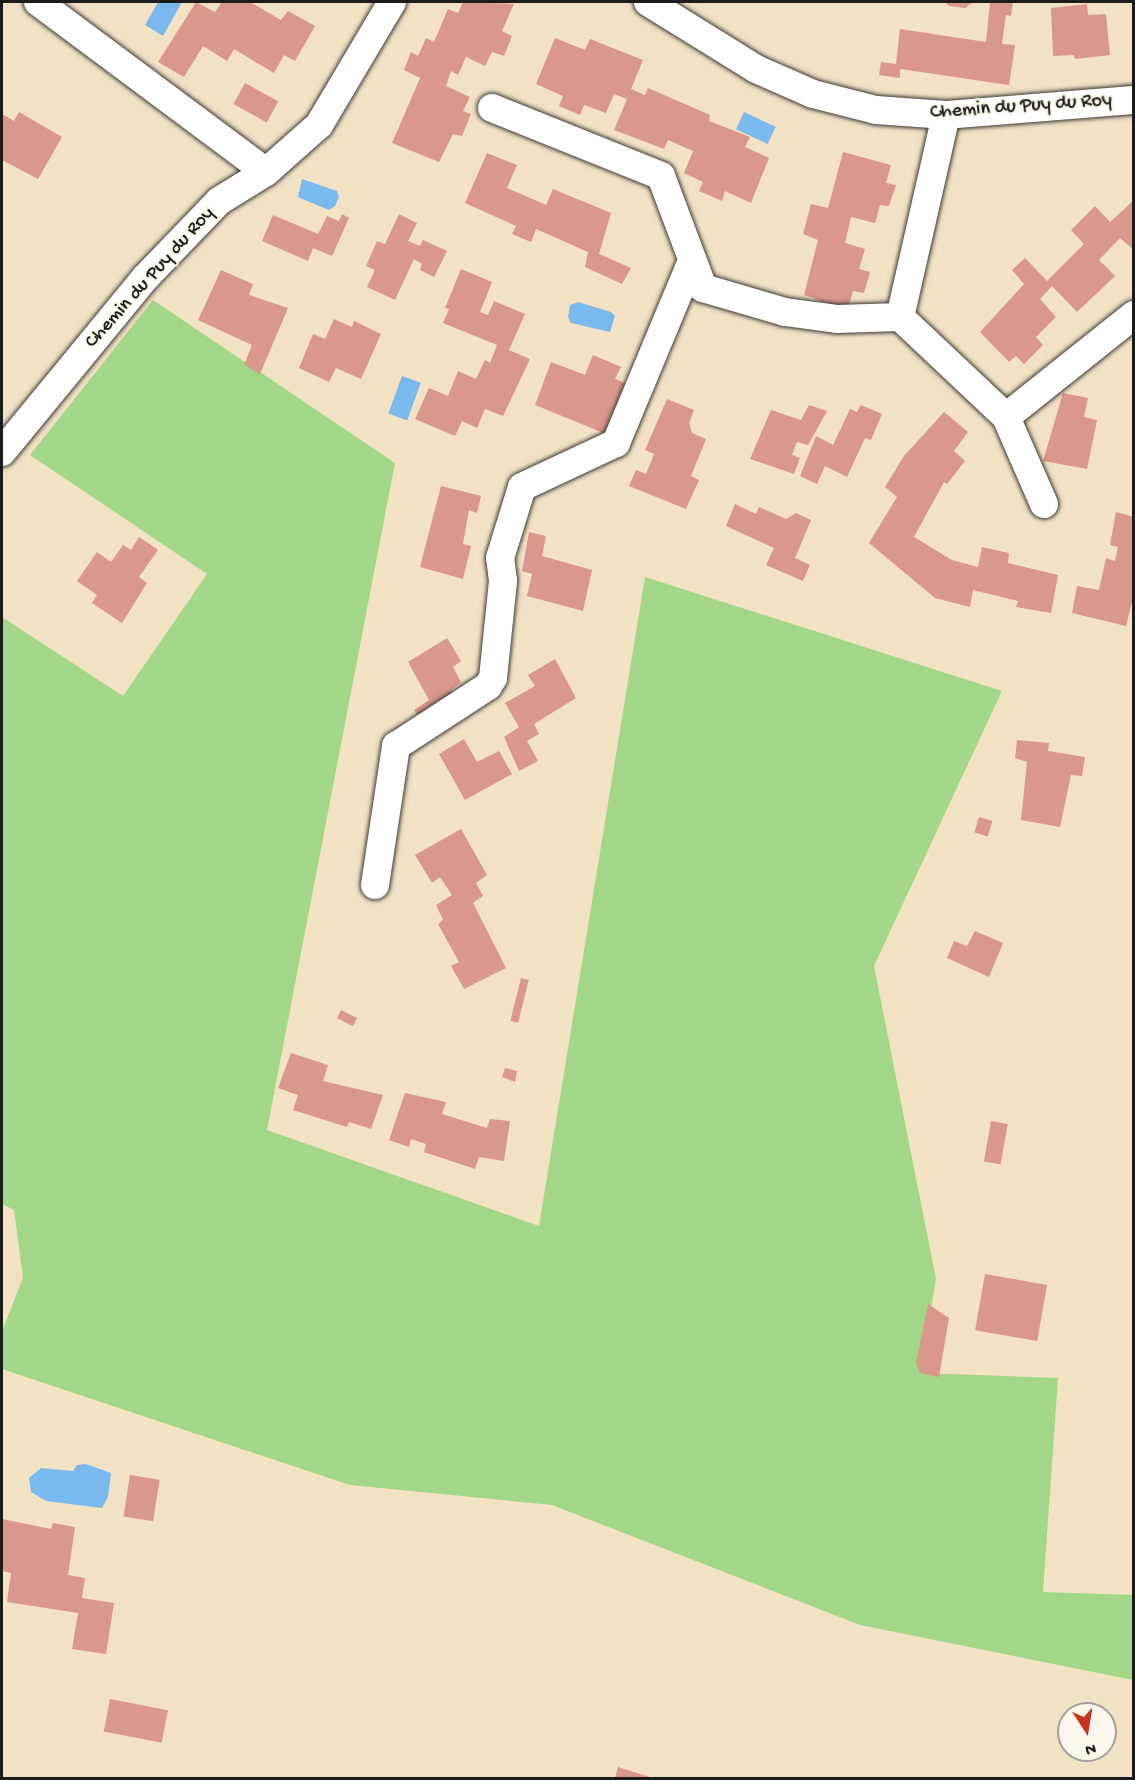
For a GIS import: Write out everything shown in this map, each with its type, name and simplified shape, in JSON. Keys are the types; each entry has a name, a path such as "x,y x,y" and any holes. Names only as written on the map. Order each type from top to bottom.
{"street":[{"path":"38,2 266,172"},
{"name":"Chemin du Puy du Roy","path":"2,452 145,278 219,201 266,172 319,125 392,2"},
{"name":"Chemin du Puy du Roy","path":"648,2 756,69 813,94 876,110 946,115 1134,100"},
{"path":"492,108 661,176 703,288 786,312 837,319 900,316 1006,417 1044,504"},
{"path":"900,316 946,115"},
{"path":"375,885 396,746 488,686 493,678 503,581 500,558 522,487 616,443 692,260"},
{"path":"1006,417 1134,315"}],"green space":[{"path":"153,300 395,463 267,1130 539,1226 645,577 1002,691 874,966 936,1279 920,1373 1058,1378 1043,1592 1133,1595 1133,1680 860,1625 552,1505 350,1485 2,1369 2,1331 23,1278 14,1210 2,1204 2,617 123,696 207,574 30,455"}],"water":[{"path":"158,2 182,2 163,36 145,25"},
{"path":"744,112 776,127 768,144 736,129"},
{"path":"302,179 337,191 339,197 335,206 329,210 298,197"},
{"path":"578,302 611,312 615,316 610,332 571,323 568,317 570,305"},
{"path":"402,376 421,383 407,420 388,414"},
{"path":"86,1464 111,1473 108,1497 102,1508 46,1501 31,1492 29,1478 41,1468 73,1471 77,1465"}],"building":[{"path":"196,2 215,12 222,2 250,2 281,20 288,11 315,26 295,61 284,55 274,73 234,49 227,61 203,46 184,77 158,62"},
{"path":"463,2 514,4 502,31 512,36 504,56 492,52 485,66 466,57 458,75 451,71 446,86 470,97 463,111 471,114 462,136 453,134 439,162 392,143 420,78 404,70 411,52 418,56 426,38 434,42 448,9 458,13"},
{"path":"945,2 973,2 965,8 949,6"},
{"path":"990,2 1013,2 1011,16 1006,15 1002,44 1015,45 1009,85 900,69 900,78 879,75 881,62 896,64 900,29 986,42"},
{"path":"1087,4 1088,15 1106,14 1110,55 1075,59 1074,55 1053,56 1051,8"},
{"path":"555,38 585,50 590,39 643,60 631,89 645,95 648,88 710,115 709,121 750,137 745,147 769,158 751,203 725,191 722,201 699,191 703,182 684,173 693,151 668,140 664,149 614,130 627,99 614,94 606,113 584,105 580,115 559,106 563,96 536,84"},
{"path":"245,83 278,101 267,122 233,104"},
{"path":"19,112 62,137 38,179 2,160 2,114 14,121"},
{"path":"843,152 891,165 886,183 896,185 889,206 880,205 875,223 851,217 845,243 865,249 859,269 870,272 864,293 853,291 848,310 804,295 818,240 803,234 811,204 828,208"},
{"path":"487,153 517,165 507,188 546,205 553,189 611,213 599,254 631,268 622,284 585,267 588,252 536,229 531,242 512,234 516,226 465,203"},
{"path":"1134,200 1134,250 1120,238 1099,260 1115,276 1077,312 1052,286 1040,299 1056,317 1036,337 1043,345 1024,364 1016,356 1009,362 980,332 1024,284 1012,270 1025,258 1047,281 1084,244 1071,230 1095,206 1110,222"},
{"path":"342,214 349,218 332,256 313,248 308,261 262,241 273,215 318,234 327,216 339,221"},
{"path":"399,214 417,223 408,241 420,246 423,240 447,251 434,277 420,270 422,264 414,259 395,300 367,287 375,270 366,266 377,241 385,244"},
{"path":"461,269 492,282 480,312 488,315 494,301 525,314 509,350 530,359 503,416 485,409 477,428 462,421 455,436 415,419 429,388 448,396 458,371 476,379 485,360 490,363 497,345 443,323 449,309 445,308"},
{"path":"221,270 253,284 249,295 288,308 260,374 244,365 252,345 198,320"},
{"path":"334,319 352,327 354,321 381,334 361,379 336,368 329,382 299,368 313,334 325,339"},
{"path":"593,355 621,367 615,379 627,384 606,434 535,405 551,362 585,375"},
{"path":"1063,393 1088,398 1084,417 1097,420 1087,469 1043,461"},
{"path":"667,399 694,410 689,423 692,433 706,439 691,476 699,480 686,509 629,486 636,470 646,474 654,454 645,450"},
{"path":"809,405 827,411 808,445 797,442 792,455 800,458 794,474 750,459 771,410 801,420"},
{"path":"861,405 882,414 871,440 865,438 847,477 825,466 817,484 800,476 816,436 833,445 850,409 857,412"},
{"path":"944,412 968,432 954,451 965,461 947,484 944,482 914,537 952,560 978,567 982,547 1009,553 1008,563 1058,575 1051,613 1016,607 1018,601 973,590 970,607 935,598 869,543 897,497 885,487 904,456"},
{"path":"441,486 481,496 477,513 469,510 463,544 471,546 463,579 420,567"},
{"path":"735,504 756,514 759,507 786,519 796,513 811,520 795,558 810,565 803,581 766,565 774,548 726,526"},
{"path":"1116,512 1134,517 1134,594 1126,626 1072,613 1077,586 1099,590 1106,558 1115,561 1118,547 1110,545"},
{"path":"529,532 546,536 542,556 592,570 583,611 527,596 532,574 522,571"},
{"path":"139,537 158,550 139,577 147,583 122,623 92,603 97,595 77,581 97,552 111,562 123,545 131,550"},
{"path":"447,638 461,661 453,667 461,682 451,690 458,701 423,724 414,710 429,700 408,662"},
{"path":"555,659 576,698 534,724 539,734 527,741 538,761 519,771 504,737 519,727 505,703 535,686 528,675"},
{"path":"464,739 477,762 499,751 512,774 465,800 439,754"},
{"path":"1017,740 1049,743 1048,751 1085,757 1082,776 1071,775 1060,827 1021,820 1027,762 1015,758"},
{"path":"979,817 992,821 988,836 974,832"},
{"path":"461,829 487,875 476,883 483,896 473,903 506,968 464,989 451,966 459,962 438,924 443,920 436,905 452,895 440,877 432,883 415,855"},
{"path":"975,931 1003,943 989,977 947,958 954,941 967,946"},
{"path":"521,978 529,980 518,1023 510,1021"},
{"path":"341,1010 357,1018 353,1026 337,1018"},
{"path":"291,1053 328,1065 323,1081 383,1095 371,1129 349,1122 347,1127 293,1110 298,1095 278,1088"},
{"path":"505,1068 517,1071 515,1082 502,1077"},
{"path":"405,1093 446,1102 442,1114 487,1128 490,1119 510,1121 504,1161 479,1157 475,1169 424,1152 426,1144 411,1139 409,1147 389,1140"},
{"path":"991,1121 1008,1124 1001,1164 984,1161"},
{"path":"985,1274 1047,1285 1037,1341 975,1330"},
{"path":"928,1304 949,1318 939,1377 920,1373 916,1363"},
{"path":"130,1475 160,1480 153,1521 123,1516"},
{"path":"2,1519 51,1529 53,1523 75,1527 68,1575 85,1578 82,1598 114,1603 106,1654 72,1649 78,1613 7,1602 11,1573 2,1571"},
{"path":"110,1699 168,1710 162,1743 104,1731"},
{"path":"618,1767 653,1778 615,1778"}]}
